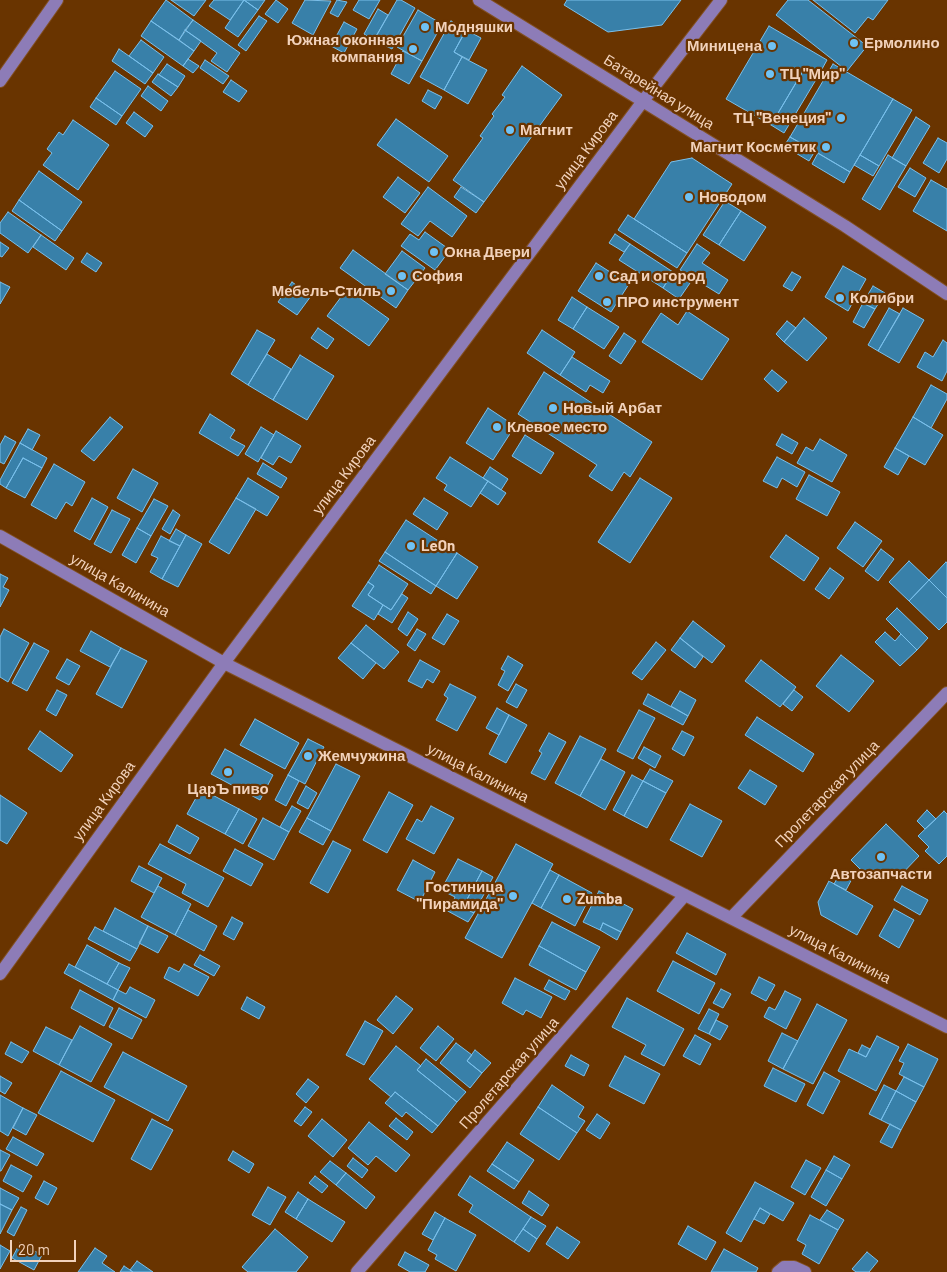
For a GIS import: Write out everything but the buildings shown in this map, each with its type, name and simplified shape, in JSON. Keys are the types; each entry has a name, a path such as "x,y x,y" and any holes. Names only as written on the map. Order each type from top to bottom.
{"street":[{"path":"0,81 57,0"},
{"name":"Батарейная улица","path":"479,0 845,226 947,294"},
{"name":"улица Кирова","path":"0,974 224,663 642,101 721,0"},
{"name":"улица Калинина","path":"0,536 224,663 947,1027"},
{"name":"Пролетарская улица","path":"731,918 947,692"},
{"name":"Пролетарская улица","path":"357,1272 685,895"},
{"path":"778,1272 784,1267 805,1272"}],"place":[{"name":"Модняшки","path":"425,27"},
{"name":"Ермолино","path":"854,43"},
{"name":"Миницена","path":"772,46"},
{"name":"Южная оконная компания","path":"413,49"},
{"name":"ТЦ \"Мир\"","path":"770,74"},
{"name":"ТЦ \"Венеция\"","path":"841,118"},
{"name":"Магнит","path":"510,130"},
{"name":"Магнит Косметик","path":"826,147"},
{"name":"Новодом","path":"689,197"},
{"name":"Окна Двери","path":"434,252"},
{"name":"София","path":"402,276"},
{"name":"Сад и огород","path":"599,276"},
{"name":"Мебель-Стиль","path":"391,291"},
{"name":"Колибри","path":"840,298"},
{"name":"ПРО инструмент","path":"607,302"},
{"name":"Новый Арбат","path":"553,408"},
{"name":"Клевое место","path":"497,427"},
{"name":"LeOn","path":"411,546"},
{"name":"Жемчужина","path":"308,756"},
{"name":"ЦарЪ пиво","path":"228,772"},
{"name":"Автозапчасти","path":"881,857"},
{"name":"Гостиница \"Пирамида\"","path":"513,896"},
{"name":"Zumba","path":"567,899"}]}
